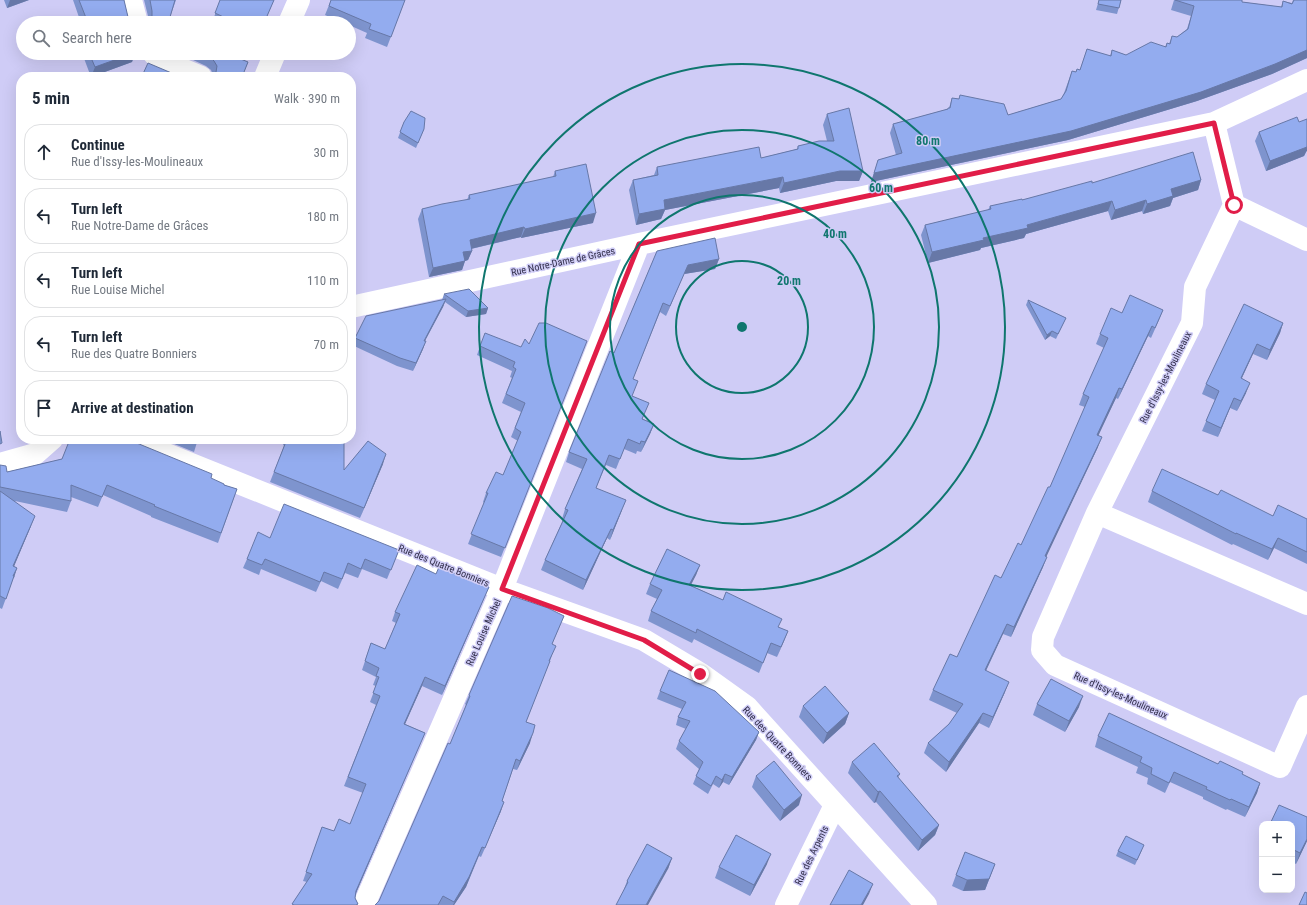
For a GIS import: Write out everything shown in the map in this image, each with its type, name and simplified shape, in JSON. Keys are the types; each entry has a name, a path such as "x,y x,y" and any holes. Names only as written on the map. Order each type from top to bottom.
{"street":[{"path":"131,0 135,16"},
{"path":"292,16 299,0"},
{"path":"160,60 189,72"},
{"path":"267,72 273,60"},
{"name":"Rue Notre-Dame de Grâces","path":"356,306 639,244 1214,123 1307,80"},
{"path":"1214,123 1234,205 1307,240"},
{"name":"Rue d'Issy-les-Moulineaux","path":"1234,205 1195,287 1192,323 1097,513 1043,637 1042,650 1055,665 1280,767 1307,706"},
{"name":"Rue Louise Michel","path":"364,905 502,589 639,244"},
{"path":"0,464 35,454 46,444"},
{"name":"Rue des Quatre Bonniers","path":"141,444 502,589 644,640 700,674 747,707 926,905"},
{"path":"1097,513 1307,604"},
{"name":"Rue des Arpents","path":"786,905 836,805"}],"building":[{"path":"79,0 124,0 128,16 85,16"},
{"path":"150,0 175,0 170,16 152,16"},
{"path":"220,0 274,0 267,16 221,16 215,13"},
{"path":"331,0 405,0 391,37 369,29 371,24 356,18 356,16 352,16 329,6"},
{"path":"1099,0 1121,0 1119,8 1098,4"},
{"path":"1175,0 1242,0 1242,2 1282,7 1283,1 1292,4 1294,0 1307,0 1307,50 1275,64 1201,92 1071,131 874,173 878,160 902,153 893,124 948,109 950,108 952,98 959,99 960,95 1004,104 1008,115 1061,99 1066,91 1072,71 1076,72 1077,69 1080,70 1087,49 1111,56 1112,50 1126,55 1151,42 1166,47 1167,43 1170,44 1172,36 1177,37 1188,29 1194,6"},
{"path":"92,60 114,60 95,67"},
{"path":"213,60 243,60 248,62 244,72 216,72 217,66"},
{"path":"148,63 169,72 144,72"},
{"path":"849,108 863,171 840,171 784,183 783,177 664,200 665,209 639,214 633,180 658,175 657,167 759,147 761,158 798,149 798,146 819,141 834,141 827,114"},
{"path":"411,111 425,118 424,129 418,143 400,132"},
{"path":"1297,117 1299,122 1307,119 1307,147 1270,161 1259,132"},
{"path":"1193,152 1201,180 1171,189 1173,196 1147,204 1146,200 1115,210 1112,201 1027,225 1028,228 983,238 984,240 932,252 925,225 991,209 990,206 1022,200 1092,181 1092,183"},
{"path":"586,164 596,213 525,229 524,227 470,240 472,251 463,252 465,261 433,268 422,209 470,199 469,195 556,176 555,171"},
{"path":"715,238 719,259 688,265 670,306 663,303 633,379 638,381 632,396 649,403 642,419 654,424 645,442 641,441 640,444 628,439 620,459 609,455 596,488 626,500 613,530 611,529 586,580 545,560 568,510 565,509 587,459 569,452 610,351 614,353 657,251"},
{"path":"469,289 488,308 468,311 444,294"},
{"path":"1130,295 1163,310 1155,328 1152,326 1122,389 1119,388 1097,435 1102,437 1045,556 1047,557 1014,627 1007,624 985,670 1009,682 993,717 983,713 949,762 928,743 949,724 963,704 933,690 950,654 957,657 995,575 1001,578 1018,543 1021,545 1048,487 1050,487 1089,397 1083,394 1108,338 1100,334 1111,308 1122,313"},
{"path":"446,299 424,341 426,341 416,363 400,358 356,338 366,316"},
{"path":"1028,300 1066,318 1058,334 1052,331 1047,335"},
{"path":"1244,304 1283,323 1270,350 1257,344 1241,378 1250,383 1241,401 1234,398 1221,428 1206,421 1219,391 1206,384"},
{"path":"539,323 546,323 587,341 505,548 471,534 488,493 486,493 496,472 503,475 521,432 515,428 525,403 506,394 516,369 513,367 515,362 480,346 485,333 521,347 525,339 529,344"},
{"path":"0,431 2,443 0,444"},
{"path":"368,441 386,454 364,508 274,472 285,444 344,444 344,470"},
{"path":"68,444 139,444 212,474 211,478 224,485 237,489 221,533 107,485 102,497 71,485 71,501 0,487 0,465 6,466 7,472 62,459"},
{"path":"1162,469 1218,495 1221,490 1273,516 1278,505 1307,519 1307,552 1278,538 1272,549 1236,534 1152,491"},
{"path":"0,491 35,516 13,566 17,568 6,599 0,596"},
{"path":"284,504 399,550 391,570 365,559 361,569 348,563 342,579 324,572 320,582 265,559 262,565 247,559 258,532 270,538"},
{"path":"667,549 700,565 689,585 723,600 726,592 782,619 778,627 788,631 781,647 771,643 763,663 697,629 696,633 651,611 662,590 650,584"},
{"path":"417,565 436,574 439,567 489,587 445,686 425,677 404,724 425,733 356,891 355,898 358,904 294,905 292,904 312,874 306,872 322,827 334,831 339,819 350,824 366,784 348,777 380,696 373,693 379,677 376,676 379,668 365,661 371,643 385,649 400,614 395,612"},
{"path":"512,596 548,608 564,616 552,644 556,646 526,722 535,725 533,733 520,761 516,759 502,801 504,802 485,848 482,847 469,877 454,902 443,896 438,905 375,905 379,901 448,743 450,744 470,696 469,695"},
{"path":"669,670 715,691 759,732 732,777 725,774 722,780 716,776 711,786 696,776 703,762 679,741 690,721 678,717 686,702 660,691"},
{"path":"1051,679 1083,696 1069,721 1037,704"},
{"path":"825,686 849,713 827,733 803,706"},
{"path":"1109,713 1218,764 1220,761 1243,772 1242,774 1260,783 1249,807 1206,789 1207,787 1174,772 1169,783 1151,774 1152,768 1140,762 1142,757 1098,736"},
{"path":"874,743 900,774 897,776 939,825 922,840 880,791 878,792 852,762"},
{"path":"774,761 802,795 784,810 756,776"},
{"path":"1279,805 1307,817 1307,839 1300,853 1295,850 1295,821 1271,821"},
{"path":"736,835 771,854 754,885 719,867"},
{"path":"1126,836 1144,845 1137,860 1118,851"},
{"path":"647,844 672,858 646,905 616,905 628,882 627,881"},
{"path":"965,852 995,864 989,879 967,880 956,875"},
{"path":"849,870 873,884 861,905 830,905"},
{"path":"1305,892 1307,893 1307,905 1299,905"}],"route":[{"path":"700,674 644,640 502,589 639,244 1214,123 1234,205"}]}
